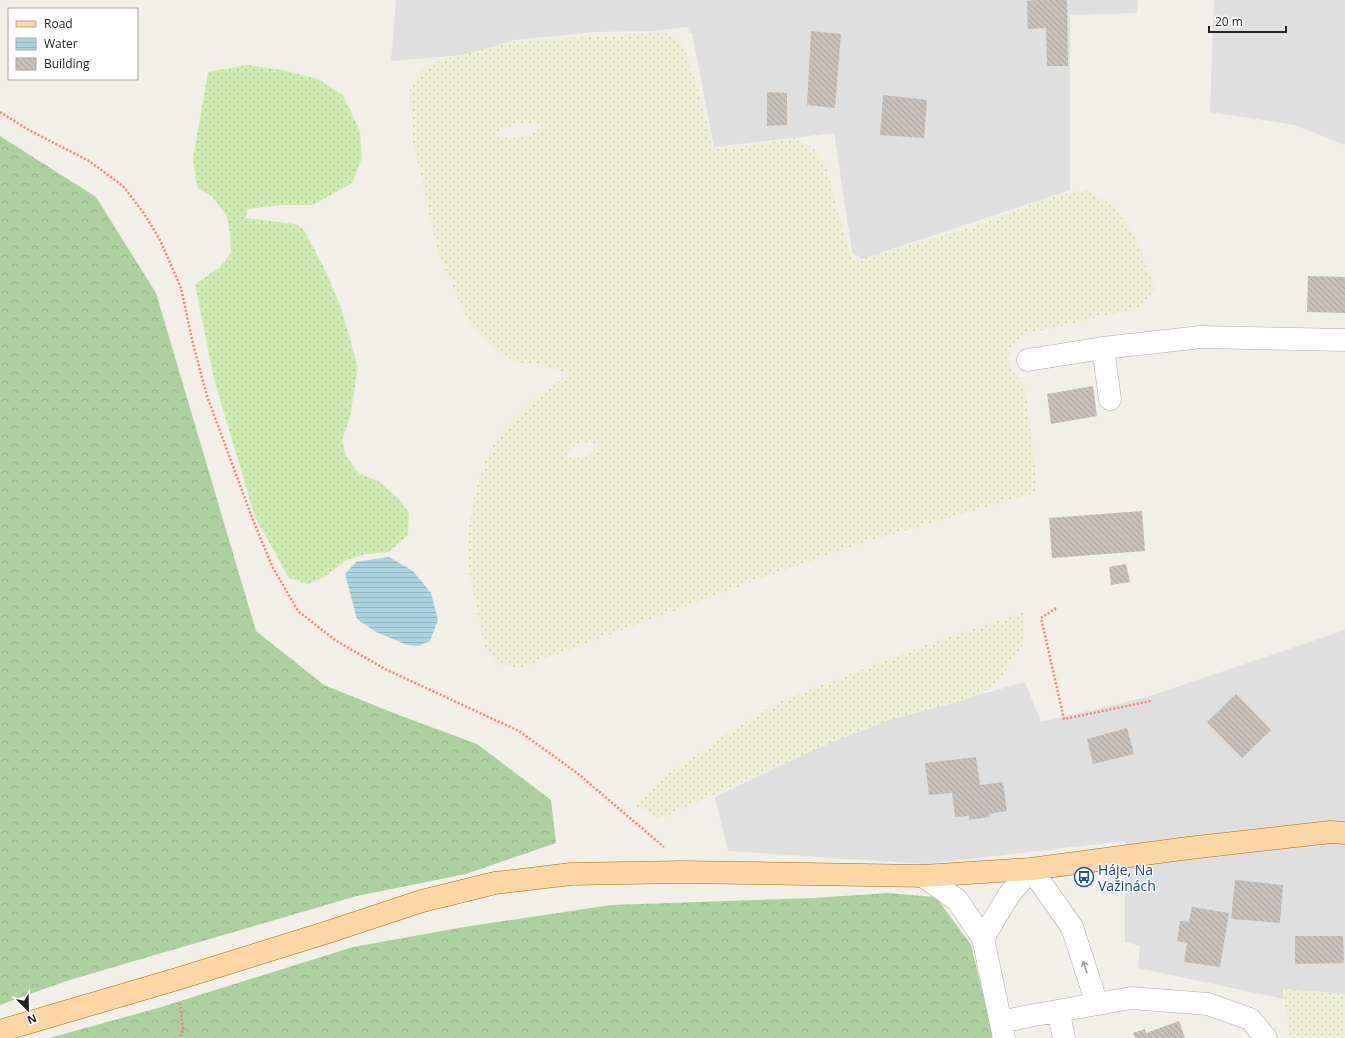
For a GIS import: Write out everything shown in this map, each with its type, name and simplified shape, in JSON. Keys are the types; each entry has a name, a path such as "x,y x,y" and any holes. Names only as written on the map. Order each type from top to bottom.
{"main road":[{"path":"0,1031 177,979 422,901 495,883 572,874 682,872 923,876 1031,869 1189,848 1331,832 1345,833"}],"street":[{"path":"1028,360 1103,348 1201,337 1345,340"},
{"path":"1103,348 1110,399"},
{"path":"983,938 1010,895 1031,869 1072,927 1097,1004"},
{"path":"923,876 957,900 983,938 1003,1030 1058,1011 1131,998 1208,1004 1250,1019 1266,1038"},
{"path":"1058,1011 1064,1038"}],"path":[{"path":"0,112 27,129 89,161 123,186 143,212 157,235 181,288 193,344 207,396 226,451 272,566 298,612 335,640 385,669 519,731 577,773 664,848 682,872"},
{"path":"1056,608 1041,618 1064,719 1150,701"},
{"path":"177,979 183,1030 180,1038"}],"shaded area":[{"path":"396,0 1138,0 1137,13 1070,15 1070,190 862,259 852,252 834,133 714,147 692,33 689,33 688,27 653,31 595,32 515,40 464,55 391,61"},
{"path":"1214,0 1345,0 1345,145 1295,125 1210,112"},
{"path":"1345,630 1345,994 1283,989 1284,999 1138,968 1140,946 1125,942 1125,841 926,864 728,851 715,797 824,745 889,720 1025,682 1041,722 1147,697"}],"green space":[{"path":"665,32 683,45 699,92 713,149 748,146 794,138 813,148 825,164 848,247 854,261 976,226 1048,198 1086,190 1112,205 1133,232 1155,288 1143,307 1022,335 1010,351 1009,366 1025,387 1038,492 866,542 762,578 520,668 498,664 485,649 470,577 467,547 475,494 484,463 499,434 532,401 568,374 541,365 516,362 497,351 469,323 438,253 412,137 410,87 424,68 441,60 512,42","holes":["524,123 543,126 529,136 515,138 493,137 505,128","582,442 600,444 591,454 582,458 565,458 575,445"]},
{"path":"247,65 283,70 318,79 343,95 360,131 362,158 352,183 313,205 282,205 247,209 246,218 295,224 304,230 326,272 341,307 358,368 350,417 342,440 346,456 359,473 380,482 401,501 409,513 408,535 389,552 365,554 345,561 326,576 308,584 289,578 255,517 214,379 195,284 219,268 231,253 230,233 227,217 212,196 197,188 193,158 208,72"},
{"path":"0,136 96,197 156,293 256,631 324,685 477,744 551,800 556,843 466,874 357,896 66,981 0,1005"},
{"path":"1024,612 1024,643 996,686 961,701 889,720 825,745 660,819 634,805 660,780 725,735 780,701 944,638"},
{"path":"887,893 936,897 971,945 993,1036 995,1038 49,1038 158,1008 353,947 464,927 611,905 814,898"},
{"path":"1283,989 1345,994 1345,1038 1290,1038"}],"water":[{"path":"389,557 413,571 431,593 438,620 430,641 418,646 407,645 376,632 357,619 345,574 356,562"}],"building":[{"path":"1067,0 1068,66 1047,66 1046,28 1028,29 1027,1"},
{"path":"811,31 841,34 835,108 807,105"},
{"path":"767,92 787,93 787,125 767,126"},
{"path":"883,95 927,100 924,138 880,135"},
{"path":"1308,276 1345,277 1345,313 1307,312"},
{"path":"1093,386 1097,416 1051,424 1047,394"},
{"path":"1142,511 1145,551 1052,558 1049,518"},
{"path":"1126,564 1130,582 1111,585 1109,567"},
{"path":"1236,694 1271,730 1242,758 1207,722"},
{"path":"1127,728 1134,754 1093,764 1087,739"},
{"path":"976,757 980,785 1003,782 1007,811 989,814 990,817 969,820 969,816 955,817 952,793 929,795 925,763"},
{"path":"1235,880 1283,885 1280,923 1231,919"},
{"path":"1192,907 1229,913 1220,967 1184,962 1187,943 1177,941 1180,921 1189,922"},
{"path":"1295,936 1343,936 1344,963 1295,964"},
{"path":"1179,1021 1185,1038 1135,1038 1133,1033 1145,1029 1146,1033"}],"place":[{"name":"Háje, Na Važinách","path":"1084,877"}]}
